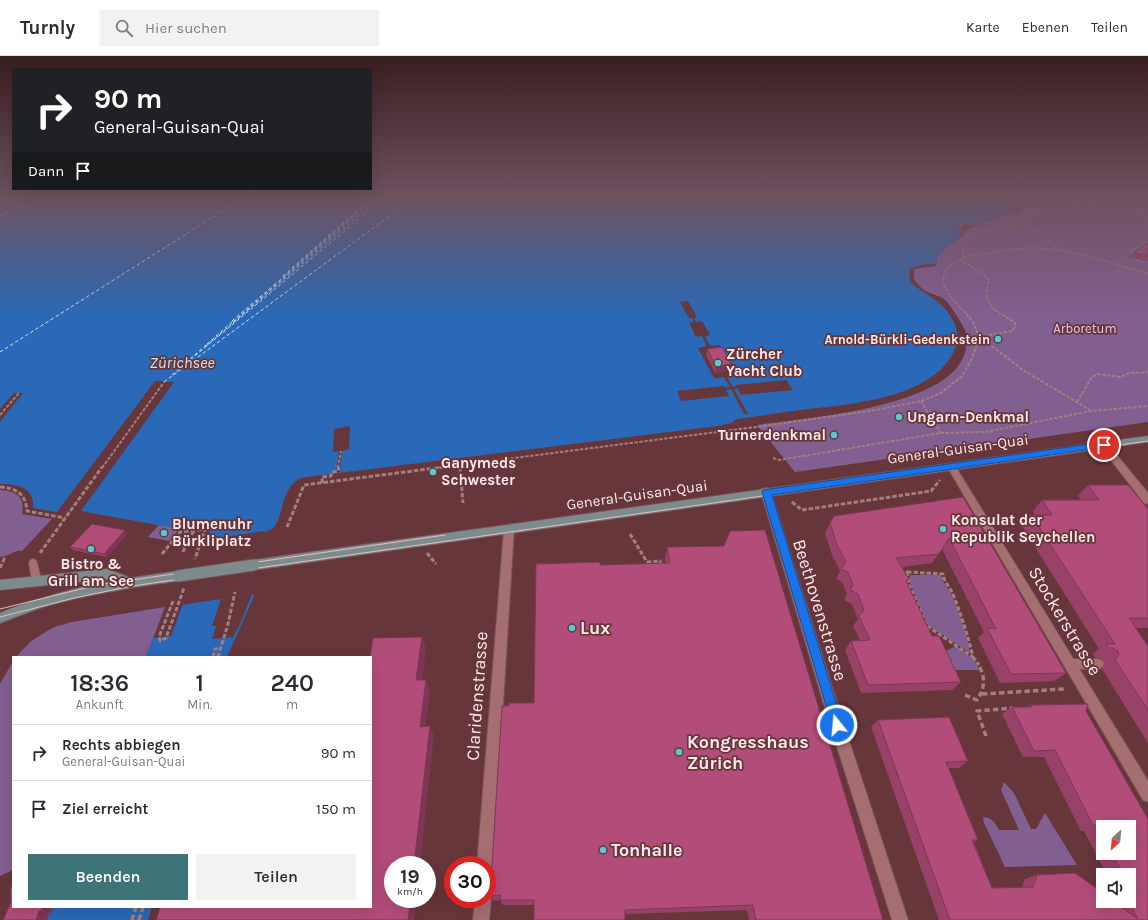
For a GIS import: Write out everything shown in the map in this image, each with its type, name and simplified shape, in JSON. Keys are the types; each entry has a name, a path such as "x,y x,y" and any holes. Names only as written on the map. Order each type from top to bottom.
{"main road":[{"name":"General-Guisan-Quai","path":"0,618 56,599 99,588 131,583 1148,439"},
{"name":"General-Guisan-Quai","path":"0,586 107,574 131,583"}],"street":[{"path":"1104,445 1148,500"},
{"name":"Stockerstrasse","path":"951,466 1148,795"},
{"name":"Beethovenstrasse","path":"766,492 837,725 900,920"},
{"name":"Claridenstrasse","path":"486,856 509,529"},
{"path":"481,920 482,908"}],"lane":[{"path":"33,564 37,582"},
{"path":"1070,664 1099,664"}],"path":[{"path":"964,257 962,244 970,238"},
{"path":"1042,238 1059,250"},
{"path":"1148,242 1132,251 1137,260 1148,263"},
{"path":"1091,411 1023,370 979,337 973,322 944,287 943,278 948,268 964,257 1014,249 1059,250 1104,260 1148,274"},
{"path":"961,260 985,276 989,281 986,287 986,297 989,306 1015,323 1015,328 1012,331 979,337"},
{"path":"287,527 304,485 756,428 876,410 921,400 941,393 962,376 972,358 979,337"},
{"path":"1077,402 1092,377 1098,374 1120,377 1148,372"},
{"path":"33,564 164,382"},
{"path":"0,415 19,393"},
{"path":"921,400 941,433"},
{"path":"773,458 779,460 840,451 941,433 985,432 1091,411 1148,406"},
{"path":"322,483 322,477 331,476 332,472 338,471 340,451"},
{"path":"460,465 463,503"},
{"path":"0,487 17,490 24,496 28,503 28,511 65,518"},
{"path":"802,510 931,492"},
{"path":"162,554 180,532 205,529 201,540"},
{"path":"183,552 188,539 195,530"},
{"path":"630,534 651,568"},
{"path":"0,568 5,557"},
{"path":"647,562 660,561 661,568"},
{"path":"965,695 977,700 982,694 984,686 983,673 980,664 973,657 927,626 909,585 907,572 943,574 944,580 955,599 969,634 973,657"},
{"path":"218,656 234,592"},
{"path":"173,601 159,640 161,641 166,637 178,606"},
{"path":"213,656 215,649 220,649"},
{"path":"982,694 1064,689"},
{"path":"986,736 977,711 1014,708"},
{"path":"132,920 136,908"},
{"path":"139,920 143,908"}],"green space":[{"name":"Arboretum","path":"959,238 1148,238 1148,422 795,472 757,425 843,413 877,406 910,396 938,384 957,367 966,347 967,335 963,326 944,299 924,290 914,279 914,269 936,266 938,254"},
{"path":"0,490 11,492 21,499 23,508 22,514 52,519 22,551 17,551 0,557 0,494"},
{"path":"159,525 180,528 169,541 148,537"},
{"path":"910,575 940,575 942,577 952,596 960,617 970,653 928,625 910,583"},
{"path":"165,607 146,656 17,656 31,641 54,627 72,622"},
{"path":"956,646 973,659 979,670 954,670 942,653"},
{"path":"12,663 12,870 0,876 0,684"},
{"path":"1004,782 1014,793 1031,829 1036,829 1045,813 1077,865 1005,867 984,823 983,817 991,819 999,830 1019,830 1001,790"}],"water":[{"name":"Zürichsee","path":"0,238 958,238 940,254 936,264 925,264 909,269 910,282 947,311 955,325 958,338 954,351 943,367 928,379 910,389 890,396 868,401 736,419 732,423 718,426 299,479 293,483 289,489 276,525 272,529 264,532 245,595 252,594 254,596 227,656 146,656 153,638 171,636 212,525 179,529 81,511 57,512 33,508 31,495 24,488 0,484"},
{"path":"49,908 152,908 148,920 44,920"}],"pier":[{"path":"688,301 697,317 694,318 696,322 702,321 710,335 705,336 710,346 720,345 738,376 727,377 733,387 736,387 735,385 786,380 793,390 741,395 737,388 734,389 748,414 744,414 731,389 726,390 729,396 681,401 677,391 724,386 725,388 730,387 724,377 714,378 698,348 707,346 702,336 696,337 689,323 694,322 692,318 689,318 680,302"},
{"path":"155,381 174,382 81,511 57,512"},
{"path":"14,393 23,393 0,422 0,409"},
{"path":"350,426 349,449 342,451 340,472 336,473 339,451 333,452 334,429"},
{"path":"264,531 245,595 252,594 240,624 233,637 212,639 216,626 212,626 221,599 180,605 204,540"}],"building":[{"path":"1148,243 1148,255 1133,253"},
{"path":"722,347 731,364 716,367 707,349"},
{"path":"1088,485 1128,485 1148,509 1148,618 1129,618 1148,646 1148,710 1115,660 1119,655 1118,651 1113,648 1108,648 1106,644 1115,644 1031,515 1052,515 1042,500 1099,500"},
{"path":"963,497 1066,673 1011,674 987,628 996,629 949,538 939,554 896,558 909,579 906,581 932,636 939,636 961,682 868,685 851,641 870,640 859,616 864,610 858,594 850,590 853,585 848,572 841,569 846,562 837,545 830,523 834,516"},
{"path":"92,524 125,530 104,554 70,547"},
{"name":"Kongresshaus Zürich","path":"765,530 883,920 756,920 753,905 625,910 625,920 534,920 534,900 500,900 501,895 496,895 496,856 493,856 502,706 509,706 509,703 534,703 536,564 600,562 600,565 670,563 667,547 724,546 730,531"},
{"path":"422,637 416,680 426,680 420,727 430,726 415,856 384,856 384,908 410,908 408,920 156,920 160,908 372,908 372,656 370,656 373,638"},
{"path":"1088,704 1086,711 1148,819 1148,920 950,920 878,720 949,717 968,761 946,762 978,840 972,840 992,888 1033,887 1037,875 1075,873 1096,888 1096,908 1123,908 1138,919 1132,908 1136,908 1136,868 1120,868 1116,860 1136,860 1136,820 1096,820 1096,826 1093,825 1055,750 1034,751 1012,707 1032,707 1031,705"},
{"path":"12,885 12,908 42,908 41,911 39,911 36,920 3,920 11,902 10,890"}],"ferry route":[{"path":"0,352 179,238"},
{"path":"283,276 326,238"},
{"path":"274,285 327,238"},
{"path":"233,322 329,238"},
{"path":"206,346 332,238"},
{"path":"172,375 336,238"},
{"path":"164,382 359,238"},
{"path":"232,321 275,284"},
{"path":"207,344 233,321"},
{"path":"190,359 206,345"},
{"path":"184,364 189,359"}],"tram line":[{"path":"0,617 74,598 132,586 1148,441"},
{"path":"0,609 97,585 445,535"}],"place":[{"name":"Arnold-Bürkli-Gedenkstein","path":"998,339"},
{"name":"Zürcher Yacht Club","path":"718,363"},
{"name":"Ungarn-Denkmal","path":"899,417"},
{"name":"Turnerdenkmal","path":"834,435"},
{"name":"Ganymeds Schwester","path":"433,472"},
{"name":"Konsulat der Republik Seychellen","path":"943,529"},
{"name":"Blumenuhr Bürkliplatz","path":"164,533"},
{"name":"Bistro & Grill am See","path":"91,549"},
{"name":"Lux","path":"572,628"},
{"name":"Kongresshaus Zürich","path":"679,752"},
{"name":"Tonhalle","path":"603,850"}],"route":[{"path":"837,725 766,492 1104,445"}]}
